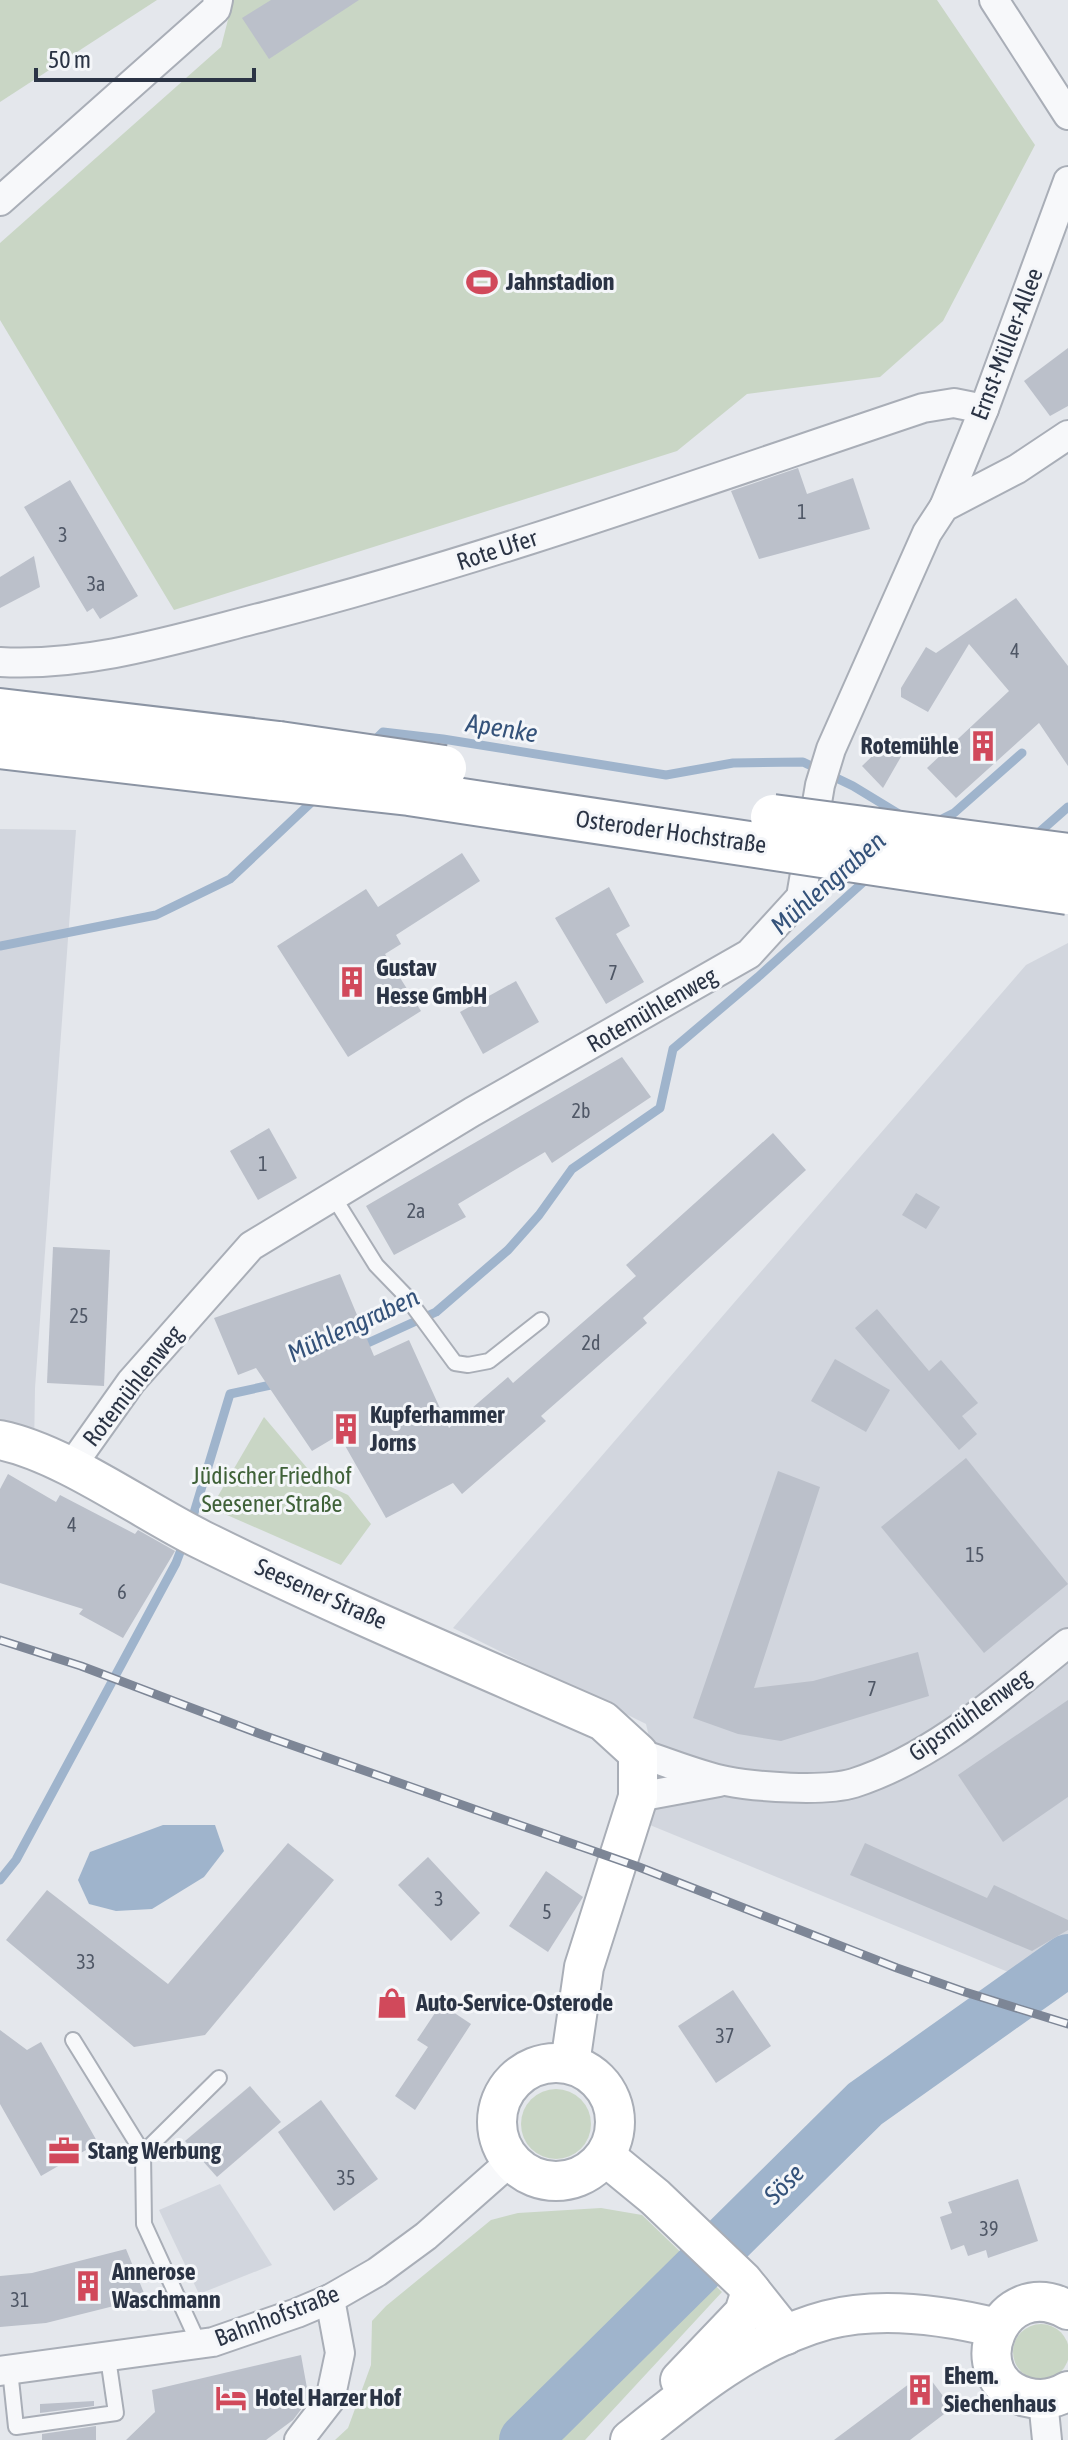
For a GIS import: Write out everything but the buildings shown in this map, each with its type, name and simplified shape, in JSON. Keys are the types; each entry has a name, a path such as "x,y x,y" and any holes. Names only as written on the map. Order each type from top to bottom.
{"highway":[{"path":"0,711 276,761"},
{"path":"0,746 276,761"},
{"name":"Osteroder Hochstraße","path":"276,761 729,811 1068,856"},
{"name":"Osteroder Hochstraße","path":"276,761 409,793 1068,892"}],"street":[{"path":"0,201 216,9 218,0"},
{"path":"994,0 1068,115"},
{"name":"Ernst-Müller-Allee","path":"944,507 984,409 1068,181"},
{"name":"Rote Ufer","path":"0,662 36,663 77,659 193,635 381,587 923,408 954,403 984,409"},
{"path":"944,507 1017,469 1068,435"},
{"name":"Rotemühlenweg","path":"70,1468 131,1382 251,1246 472,1112 749,954 801,897 820,785 831,749 927,533 944,507"},
{"name":"Seesener Straße","path":"0,1440 34,1451 70,1468 202,1540 603,1721 638,1753"},
{"name":"Gipsmühlenweg","path":"638,1753 724,1781 808,1787 851,1784 895,1767 945,1738 1068,1643"},
{"path":"570,2064 584,1967 638,1797 638,1753"},
{"name":"Gipsmühlenweg","path":"638,1797 724,1781"},
{"path":"544,2064 570,2064 586,2070 603,2084 612,2100 616,2123 605,2156 585,2174 572,2180 534,2178 511,2161 503,2148 497,2130 497,2113 503,2094 527,2070 544,2064"},
{"path":"605,2156 677,2218 747,2286 786,2335"},
{"name":"Bahnhofstraße","path":"5,2370 213,2342 330,2299 377,2272 426,2236 511,2161"},
{"path":"747,2286 781,2299 848,2316"},
{"path":"635,2436 669,2393 744,2313 747,2286"},
{"path":"299,2440 330,2400 338,2365 340,2353 330,2299"},
{"path":"1047,2440 1055,2395 1020,2396 1010,2390 996,2372 991,2350 997,2328 1005,2316 1029,2303 1057,2304 1068,2310"},
{"path":"635,2436 724,2368 786,2335 828,2320 848,2316 911,2314 997,2328"}],"lane":[{"path":"333,1196 376,1265 410,1302 455,1363 468,1365 489,1361 541,1320"},
{"path":"73,2040 143,2153 144,2224 199,2344"},
{"path":"143,2153 219,2078"},
{"path":"5,2370 16,2427 116,2413 108,2358"}],"shaded area":[{"path":"0,829 76,830 35,1388 34,1451 0,1440"},
{"path":"1068,943 1068,1943 1018,1976 645,1823 658,1776 646,1724 453,1628 1026,965"},
{"path":"220,2184 272,2265 199,2294 159,2210"}],"green space":[{"path":"0,0 157,0 0,102"},
{"name":"Jahnstadion","path":"233,0 937,0 1035,145 943,321 880,377 747,394 677,451 174,610 0,320 0,243 221,47"},
{"name":"Jüdischer Friedhof Seesener Straße","path":"264,1417 318,1481 348,1495 371,1524 341,1565 211,1508"},
{"path":"556,2089 581,2099 591,2124 581,2149 556,2159 531,2149 521,2124 531,2099"},
{"path":"601,2208 642,2215 722,2292 585,2440 335,2440 348,2428 371,2365 372,2321 386,2306 491,2220 518,2213"},
{"path":"1041,2324 1061,2332 1069,2352 1061,2372 1041,2380 1021,2372 1013,2352 1021,2332"}],"water":[{"path":"163,1825 215,1825 224,1851 204,1877 152,1909 116,1911 89,1904 78,1880 90,1852"}],"waterway":[{"name":"Apenke","path":"370,745 383,732 666,775 733,763 803,762 853,786 904,817"},
{"name":"Apenke","path":"934,823 954,813 1022,753"},
{"name":"Apenke","path":"0,946 156,915 230,879 317,797"},
{"name":"Mühlengraben","path":"1035,836 1068,807"},
{"name":"Mühlengraben","path":"359,1347 436,1312 508,1250 539,1215 572,1169 660,1108 673,1049 870,876"},
{"name":"Mühlengraben","path":"190,1526 230,1394 280,1383"},
{"name":"Mühlengraben","path":"0,1880 16,1860 176,1563 185,1539"},
{"name":"Söse","path":"525,2440 865,2104 1068,1960"}],"railway":[{"path":"0,1640 81,1666 263,1735 639,1867 897,1968 1068,2024"}],"place":[{"name":"Jahnstadion","path":"482,282"},
{"name":"Rotemühle","path":"983,746"},
{"name":"Gustav Hesse GmbH","path":"352,982"},
{"name":"Kupferhammer Jorns","path":"346,1429"},
{"name":"Auto-Service-Osterode","path":"392,2003"},
{"name":"Stang Werbung","path":"64,2151"},
{"name":"Annerose Waschmann","path":"88,2286"},
{"name":"Ehem. Siechenhaus","path":"920,2390"},
{"name":"Hotel Harzer Hof","path":"231,2398"}]}
